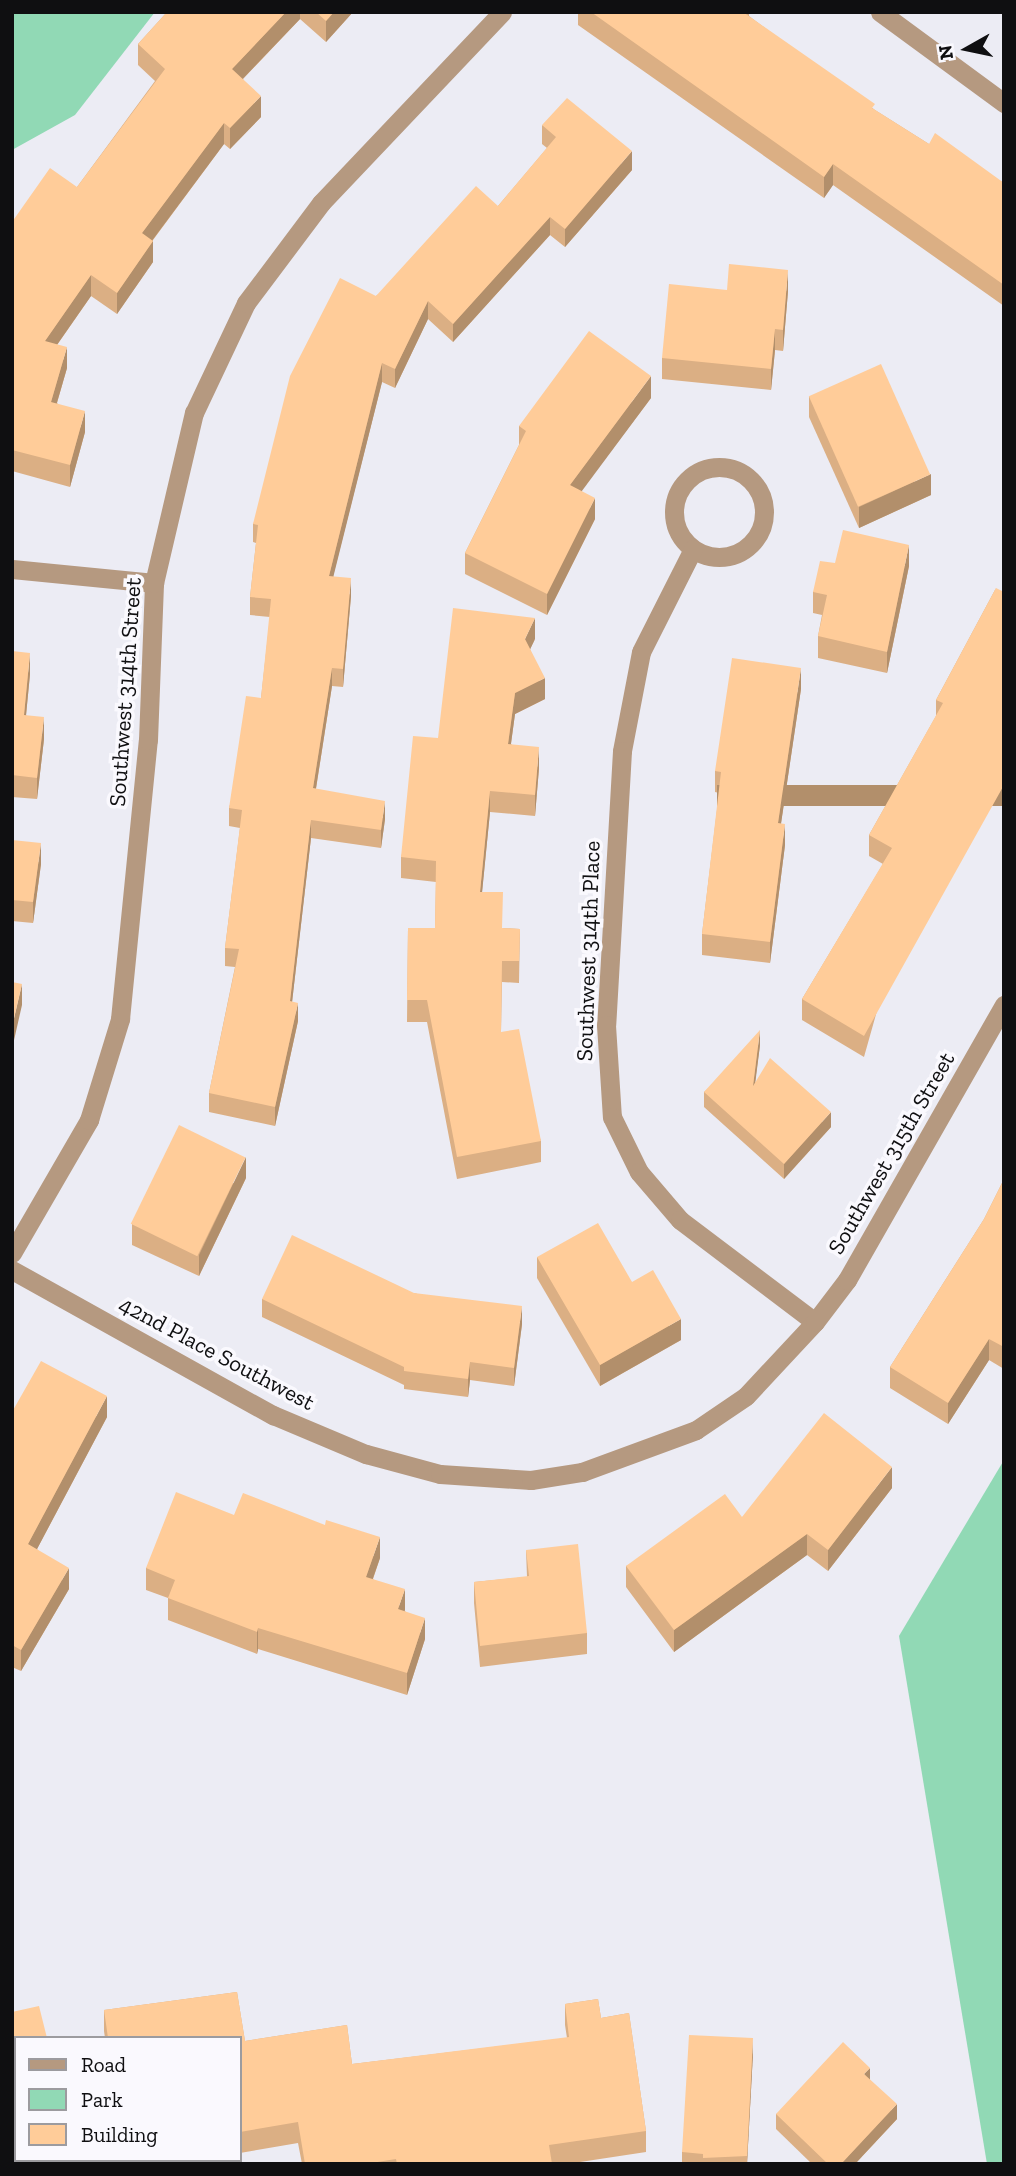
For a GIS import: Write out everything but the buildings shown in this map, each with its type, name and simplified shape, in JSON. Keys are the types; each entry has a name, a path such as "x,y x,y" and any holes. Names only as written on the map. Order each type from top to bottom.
{"street":[{"name":"Southwest 314th Street","path":"12,1252 89,1120 120,1019 148,740 154,583 194,412 247,303 321,203 502,12"},
{"path":"880,12 1004,103"},
{"path":"721,466 748,476 764,503 760,533 737,554 722,557 692,549 675,526 673,511 683,484 706,467 721,466"},
{"name":"Southwest 314th Place","path":"692,549 641,652 622,751 606,1025 612,1117 639,1172 680,1220 815,1322"},
{"path":"12,569 154,583"},
{"name":"Southwest 315th Street","path":"815,1322 847,1280 1004,1005"},
{"name":"42nd Place Southwest","path":"12,1270 273,1415 366,1454 440,1474 531,1480 582,1472 696,1430 747,1396 815,1322"}],"green space":[{"path":"12,12 155,12 75,115 12,150"},
{"path":"1004,1460 1004,2164 987,2164 899,1636"}]}
